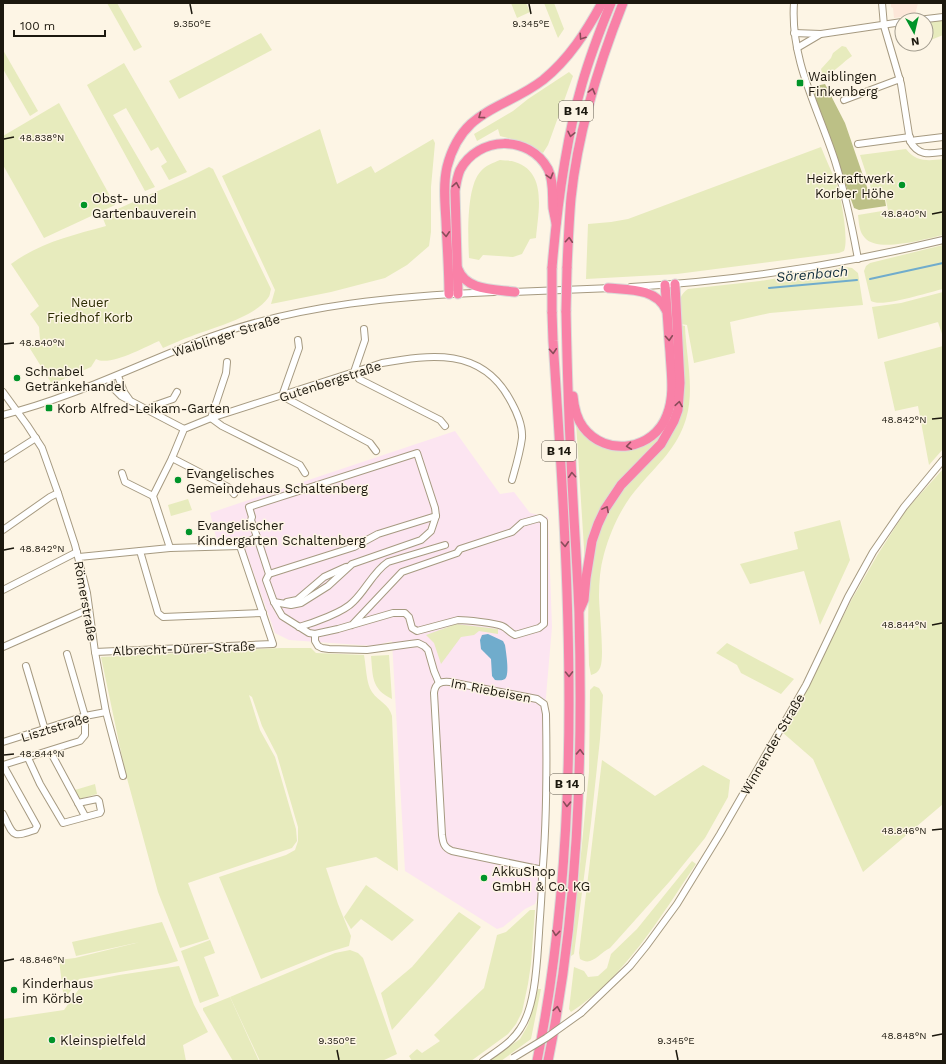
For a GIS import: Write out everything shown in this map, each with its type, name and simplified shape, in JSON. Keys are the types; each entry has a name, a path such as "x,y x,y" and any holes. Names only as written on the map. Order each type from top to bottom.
{"highway":[{"path":"454,294 445,184 447,167 453,150 463,133 473,121 482,114 526,91 552,72 581,39 602,3"},
{"name":"B 14","path":"537,1061 551,975 560,896 567,805 569,742 567,582 553,341 552,268 556,223 564,168 582,85 611,3"},
{"name":"B 14","path":"548,1061 564,960 576,843 580,749 579,611 570,458 566,311 571,198 582,130 595,79 623,3"},
{"path":"454,294 457,265 455,204 457,180 460,171 471,157 479,150 488,146 506,143 517,144 526,148 542,161 548,169 551,179 556,223"},
{"path":"457,265 463,278 471,284 514,292"},
{"path":"568,378 572,387 578,418 583,428 595,439 611,446 621,447 637,445 658,431 663,424 671,399 667,312 670,285"},
{"path":"579,611 584,600 592,541 605,510 621,485 662,444 678,410 680,383 670,285"},
{"path":"608,288 651,294 657,297 667,312"}],"street":[{"path":"794,3 794,33 804,78 835,160 850,214 858,259"},
{"path":"882,3 884,26 900,79 910,139 915,149 923,153 943,152"},
{"path":"794,33 821,34 894,24"},
{"path":"797,48 821,34"},
{"path":"844,100 900,79"},
{"path":"858,144 943,137"},
{"name":"Waiblinger Straße","path":"3,415 47,403 118,376 211,337 286,315 371,300 454,294 670,285 761,275 858,259 943,240"},
{"path":"364,329 365,340 354,372 359,379 440,420 445,426"},
{"path":"298,340 299,348 282,396 370,442 376,451"},
{"name":"Gutenbergstraße","path":"184,429 211,418 382,363 398,360 444,358 477,365 487,371 506,392 516,410 522,438 512,480"},
{"path":"227,362 226,373 211,418 222,426 300,465 305,473"},
{"path":"118,376 124,392 132,401"},
{"path":"109,379 116,392 184,429 172,458 153,496 170,548"},
{"name":"Römerstraße","path":"3,392 36,438 47,461 78,555 89,609 106,712 123,776"},
{"path":"149,410 153,406 173,399 176,392"},
{"path":"3,459 36,438"},
{"path":"269,574 251,520 252,517 250,507 417,453 436,508 436,516 431,530 422,540 352,564 324,577 297,600 282,603"},
{"path":"172,458 228,487 234,494"},
{"name":"Winnender Straße","path":"511,1060 546,1038 581,1013 630,966 682,898 806,685 848,597 873,552 904,507 943,460"},
{"path":"122,473 125,482 153,496"},
{"path":"3,530 58,493"},
{"path":"352,625 402,572 512,532 522,523 540,518 544,521 544,618 542,627 515,635 502,626 458,620 417,631 412,628 409,617 405,613 393,614 352,625 315,634 309,633 282,616 274,602 266,580 269,574 354,547 378,534 436,516"},
{"path":"3,590 78,555 170,548 240,546 256,537"},
{"path":"299,627 336,612 353,603 381,568 388,562 445,545"},
{"path":"140,551 158,613 163,617 263,613 240,546"},
{"path":"274,602 290,605 301,603 328,586 352,564"},
{"path":"3,647 89,609"},
{"name":"Albrecht-Dürer-Straße","path":"95,652 273,644 263,613"},
{"name":"Im Riebeisen","path":"315,634 315,641 318,646 329,649 367,650 410,644 424,646 428,650 439,683"},
{"path":"3,814 13,834 18,836 35,830 37,826 3,765 80,741 85,735 86,716 67,654"},
{"path":"26,666 45,730"},
{"name":"Im Riebeisen","path":"483,1061 514,1037 521,1028 527,1016 533,990 537,965 543,870 547,794 546,714 544,704 537,699 450,682 439,683 436,686 434,694 442,835 444,846 446,849 452,851 543,870"},
{"name":"Lisztstraße","path":"3,741 45,730 86,716 106,712"},
{"path":"50,751 85,816"},
{"path":"28,758 40,784 63,824 85,816 100,813 101,809 97,799 78,804"}],"shaded area":[{"path":"891,3 918,3 916,12 894,12 894,18 893,8 891,7"},
{"path":"455,431 500,494 514,492 530,513 548,517 552,627 545,708 542,885 535,904 525,909 503,927 497,929 405,871 392,641 374,646 289,640 275,633 242,541 217,541 210,513"}],"green space":[{"path":"107,3 117,3 142,47 134,51"},
{"path":"511,3 526,3 530,12 517,18"},
{"path":"544,3 554,3 564,29 558,38"},
{"path":"943,20 943,35 934,39 934,21"},
{"path":"261,33 272,50 179,99 169,81"},
{"path":"842,46 846,47 852,56 824,76 821,69 831,58 833,53"},
{"path":"3,50 38,111 30,116 3,69"},
{"path":"124,63 187,172 169,180 161,166 167,162 158,147 151,151 126,108 113,115 155,187 145,191 87,85"},
{"path":"569,72 573,76 548,145 543,153 527,143 500,136 498,129 477,141 474,134 513,111 528,99"},
{"path":"825,84 845,123 869,193 877,199 885,200 886,206 859,210 854,208 811,87"},
{"path":"59,103 115,205 44,238 3,165 3,136"},
{"path":"320,129 337,184 371,166 375,173 433,139 435,143 431,187 431,232 429,246 407,265 385,278 331,292 271,304 275,290 222,176"},
{"path":"821,147 837,184 844,218 846,237 844,251 839,253 677,274 586,279 588,224 628,219"},
{"path":"906,149 914,156 923,160 943,159 943,235 902,244 891,245 871,242 865,238 862,233 858,215 888,210 885,196 879,195 872,190 860,155"},
{"path":"500,160 512,161 525,167 537,184 539,206 536,238 530,239 522,254 513,257 483,255 479,260 469,258 468,238 470,200 476,178 483,169"},
{"name":"Neuer Friedhof Korb","path":"209,167 213,169 271,289 269,297 262,305 253,311 233,321 163,348 159,341 118,358 102,361 96,359 91,367 52,384 29,347 40,339 39,327 30,314 39,306 11,264 33,250 57,240 106,226 102,216"},
{"path":"943,245 943,289 895,301 877,303 871,301 864,271 866,266 870,263"},
{"path":"845,267 852,268 858,273 863,305 770,313 730,322 735,353 694,363 687,325 681,324 679,309 681,296 688,289 760,281"},
{"path":"943,292 943,337 938,322 878,339 872,307 901,303"},
{"path":"669,295 671,295 677,401 664,435 615,489 585,564 576,422 583,431 628,449 671,416"},
{"path":"680,325 685,326 690,384 689,408 678,438 661,462 628,501 610,535 603,559 600,580 599,596 602,645 601,663 598,671 591,675 589,665 588,609 594,554 605,518 610,509 628,484 660,452 680,418 684,389 684,368"},
{"path":"943,346 943,449 929,465 918,406 895,411 884,362"},
{"path":"943,469 943,804 863,872 813,759 782,732 808,686 852,599 878,554 907,509"},
{"path":"188,499 192,510 171,516 168,505"},
{"path":"840,520 850,560 820,625 804,571 750,584 740,564 798,549 794,532"},
{"path":"456,624 498,629 498,634 479,631 474,635 461,637 441,664 434,643 426,635"},
{"path":"727,643 794,679 781,694 741,673 737,665 716,653"},
{"path":"281,648 311,648 316,653 364,655 367,679 370,689 389,709 392,716 398,871 376,857 326,868 351,936 349,946 326,953 261,979 219,877 286,855 295,850 298,841 298,827 277,755 262,726 252,697 249,695 260,730 275,757 296,829 297,841 292,848 188,883 209,939 180,948 158,892 125,771 101,657"},
{"path":"389,655 392,699 380,691 374,681 371,656"},
{"path":"594,686 599,688 603,695 600,739 574,954 571,956 589,772 590,690"},
{"path":"602,760 655,796 703,765 730,780 728,797 705,838 670,881 610,948 592,960 584,961 580,959 579,953"},
{"path":"95,784 97,794 80,799 75,790"},
{"path":"692,861 696,864 641,944 625,964 590,998 571,1012 569,1009 574,967 584,971 588,977 598,976 607,968 611,954 637,929"},
{"path":"366,885 414,920 392,941 361,919 351,929 344,917"},
{"path":"530,910 535,910 531,964 522,1012 516,1024 508,1034 471,1061 412,1061 409,1056 417,1049 422,1053 440,1041 434,1035 484,988 497,935 506,932"},
{"path":"459,912 481,927 392,1030 381,993 412,967"},
{"path":"162,922 178,961 79,979 64,1000 59,960 75,958 140,942 76,956 72,942"},
{"path":"210,940 215,953 204,957 219,996 200,1003 181,951"},
{"path":"350,950 358,953 363,958 397,1054 382,1061 260,1061 230,997 335,953"},
{"path":"179,966 194,1005 208,1032 183,1045 186,1061 3,1061 3,1019 64,1010 84,982"},
{"path":"538,989 541,989 531,1039 501,1061 489,1061 520,1039 528,1025"},
{"path":"230,997 259,1061 233,1061 203,1010 203,1008"}],"water":[{"path":"488,634 503,641 505,645 507,673 504,680 495,680 492,676 491,659 481,649 480,640 482,635"}],"waterway":[{"name":"Sörenbach","path":"870,279 943,263"},
{"name":"Sörenbach","path":"769,288 857,280"}],"place":[{"name":"Waiblingen Finkenberg","path":"800,83"},
{"name":"Heizkraftwerk Korber Höhe","path":"902,185"},
{"name":"Obst- und Gartenbauverein","path":"84,205"},
{"name":"Schnabel Getränkehandel","path":"17,378"},
{"name":"Korb Alfred-Leikam-Garten","path":"49,408"},
{"name":"Evangelisches Gemeindehaus Schaltenberg","path":"178,480"},
{"name":"Evangelischer Kindergarten Schaltenberg","path":"189,532"},
{"name":"AkkuShop GmbH & Co. KG","path":"484,878"},
{"name":"Kinderhaus im Körble","path":"14,990"},
{"name":"Kleinspielfeld","path":"52,1040"}]}
